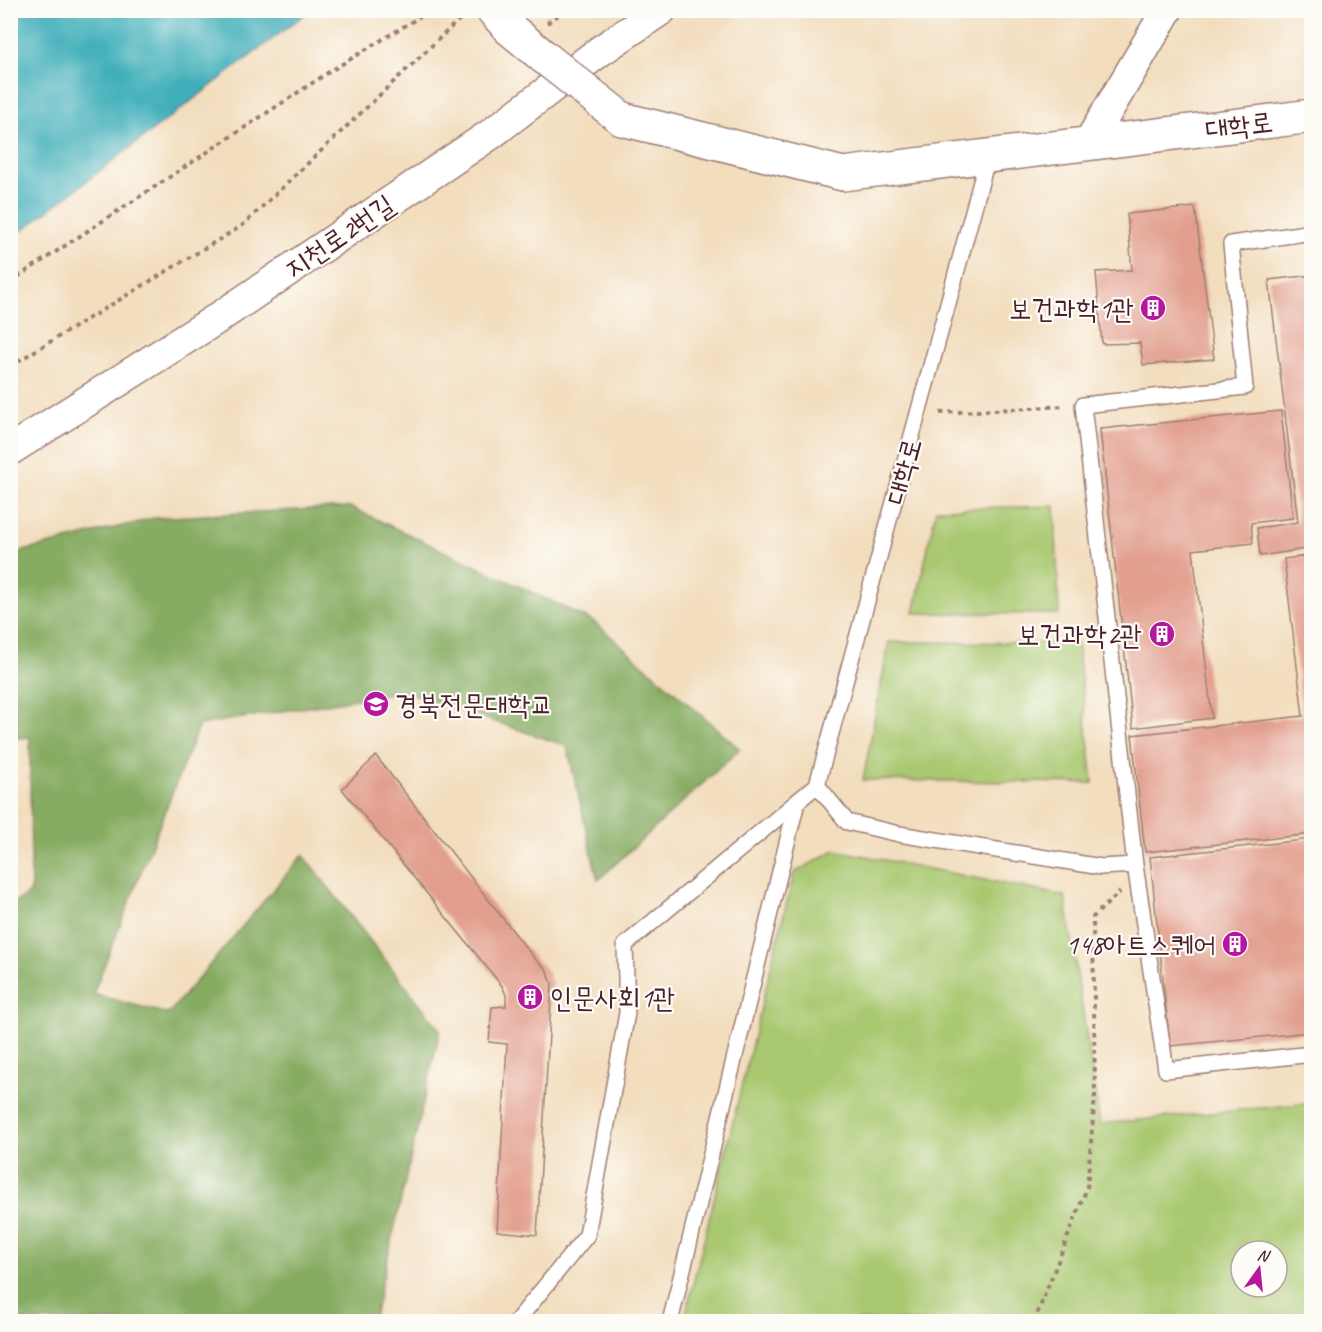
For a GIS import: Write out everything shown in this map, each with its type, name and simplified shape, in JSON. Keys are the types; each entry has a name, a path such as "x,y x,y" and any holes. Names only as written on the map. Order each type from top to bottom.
{"main road":[{"name":"대학로","path":"502,20 544,57 622,119 843,174 1311,116"}],"street":[{"name":"지천로2번길","path":"10,450 215,320 491,134 600,51 661,10"},
{"path":"1088,144 1167,10"}],"lane":[{"name":"대학로","path":"817,785 988,156"},
{"path":"1311,231 1231,244 1245,387 1083,405 1136,871 1166,1070 1311,1054"},
{"path":"516,1322 587,1235 627,1013 625,945 817,785 847,822 899,834 1136,871"},
{"path":"670,1322 797,802"}],"path":[{"path":"10,282 329,72 431,10"},
{"path":"10,366 243,225 469,10"},
{"path":"918,414 1083,405"},
{"path":"1034,1322 1088,1188 1095,1095 1093,917 1136,871"}],"green space":[{"path":"1055,506 1059,614 914,613 936,509"},
{"path":"350,507 593,621 740,749 598,880 567,746 404,691 199,725 93,994 168,1014 303,855 440,1030 373,1321 11,1321 10,906 31,892 30,737 11,739 11,554 154,518"},
{"path":"889,642 1077,643 1093,783 863,780"},
{"path":"835,850 1065,896 1100,1124 1311,1103 1311,1321 684,1321 794,873"}],"water":[{"path":"11,10 309,10 309,11 11,239"}],"building":[{"name":"보건과학1관","path":"1195,207 1214,359 1143,365 1140,343 1102,344 1096,272 1132,270 1127,214"},
{"path":"1312,275 1312,548 1260,556 1257,528 1298,522 1269,280"},
{"name":"보건과학2관","path":"1281,411 1293,518 1251,523 1253,543 1193,550 1212,718 1133,728 1100,429"},
{"path":"1312,555 1312,834 1145,852 1132,735 1303,716 1284,559"},
{"name":"인문사회1관","path":"376,756 534,958 546,969 552,983 537,1235 497,1231 507,1044 489,1042 492,1007 506,1006 506,995 502,986 342,789"},
{"name":"148아트스퀘어","path":"1312,839 1312,1032 1170,1046 1150,857"}],"place":[{"name":"보건과학1관","path":"1153,308"},
{"name":"보건과학2관","path":"1162,634"},
{"name":"경북전문대학교","path":"376,704"},
{"name":"148아트스퀘어","path":"1235,944"},
{"name":"인문사회1관","path":"530,997"}]}
